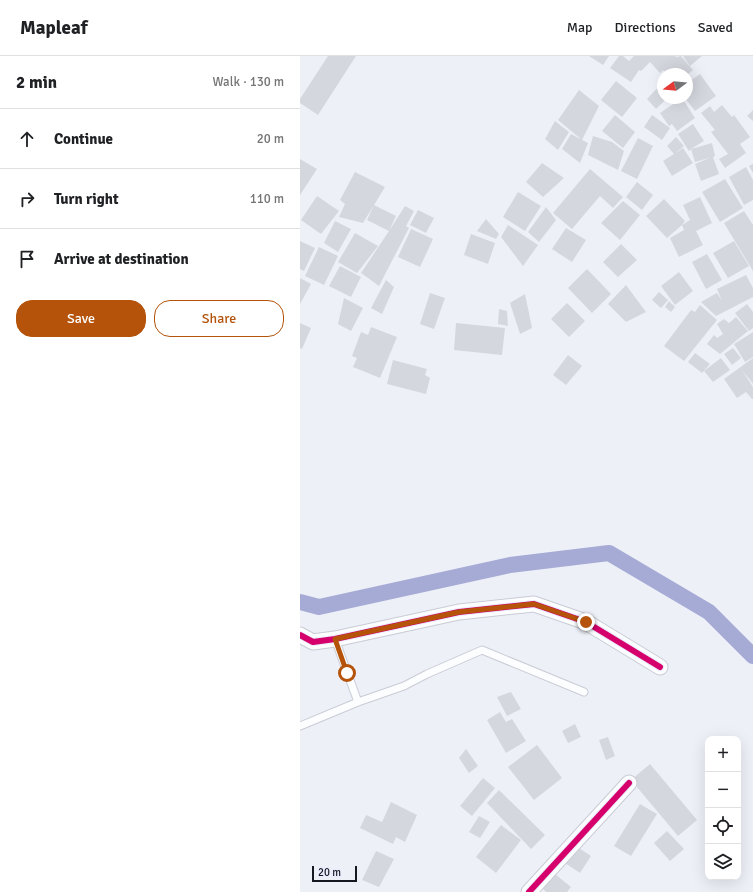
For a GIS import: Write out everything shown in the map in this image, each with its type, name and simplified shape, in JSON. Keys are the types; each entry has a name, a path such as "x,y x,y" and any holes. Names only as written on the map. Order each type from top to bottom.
{"street":[{"path":"300,635 313,642 335,639 459,612 534,604 586,622 660,667"},
{"path":"529,892 629,783"}],"lane":[{"path":"335,639 358,702"},
{"path":"300,726 358,702 404,686 427,674 482,650 584,692"}],"building":[{"path":"328,56 356,56 318,115 300,103 300,99"},
{"path":"589,56 609,56 603,65"},
{"path":"619,56 623,56 629,61 634,56 681,56 691,68 657,68 657,70 650,62 641,71 639,70 631,82 610,68"},
{"path":"683,56 702,56 690,66"},
{"path":"700,74 716,96 695,111 690,104 693,104 693,79"},
{"path":"616,81 637,98 622,117 601,100"},
{"path":"657,88 657,104 661,104 656,109 647,99"},
{"path":"579,90 599,106 582,140 558,120"},
{"path":"673,104 686,104 695,118 677,131 672,124 669,126 660,113"},
{"path":"722,105 732,117 734,115 750,137 740,144 746,153 725,168 719,159 728,154 711,132 715,130 701,113 710,106 714,112"},
{"path":"753,110 753,121 747,116"},
{"path":"615,115 635,132 623,148 602,131"},
{"path":"652,115 670,128 662,140 644,127"},
{"path":"555,121 569,132 558,150 545,139"},
{"path":"693,124 704,141 689,151 678,134"},
{"path":"571,134 588,143 580,163 562,149"},
{"path":"593,136 612,142 624,151 618,170 588,155"},
{"path":"676,137 684,146 674,154 667,146"},
{"path":"638,138 653,146 637,179 621,171"},
{"path":"712,143 715,156 713,157 719,174 701,181 695,164 709,158 695,162 691,149"},
{"path":"683,148 693,163 672,176 663,161"},
{"path":"300,159 317,169 300,195"},
{"path":"542,163 564,178 543,197 526,182"},
{"path":"753,164 753,173 749,166"},
{"path":"746,167 753,180 753,200 744,205 729,177"},
{"path":"590,169 623,197 613,208 600,196 572,229 553,213"},
{"path":"355,172 385,187 363,223 339,217 345,204 340,200"},
{"path":"725,179 743,208 720,222 702,192"},
{"path":"637,182 653,195 642,210 626,197"},
{"path":"518,192 541,206 525,231 503,217"},
{"path":"317,196 339,211 321,234 301,220"},
{"path":"700,197 712,223 696,231 703,245 679,257 670,238 684,230 682,225 690,220 683,205"},
{"path":"664,199 685,221 667,238 646,216"},
{"path":"623,201 640,215 620,240 601,223"},
{"path":"374,205 396,216 389,231 367,220"},
{"path":"405,206 414,211 406,226 409,228 379,286 361,273"},
{"path":"546,207 556,220 539,242 528,232"},
{"path":"418,210 434,218 426,233 410,225"},
{"path":"744,211 753,225 753,271 724,223"},
{"path":"486,219 499,234 496,239 477,231"},
{"path":"335,221 351,229 338,252 324,243"},
{"path":"508,225 538,245 523,266 501,237"},
{"path":"566,228 586,240 572,262 552,249"},
{"path":"411,229 433,239 420,267 398,257"},
{"path":"355,233 378,246 357,273 338,262"},
{"path":"471,234 495,243 488,264 464,255"},
{"path":"300,241 315,248 304,271 300,269"},
{"path":"734,241 749,266 728,278 713,253"},
{"path":"621,244 637,260 618,277 603,262"},
{"path":"319,247 338,256 324,285 305,276"},
{"path":"707,254 722,280 706,289 692,262"},
{"path":"340,266 361,277 351,297 329,286"},
{"path":"587,269 611,294 592,313 568,288"},
{"path":"679,272 693,291 675,305 661,286"},
{"path":"746,275 753,288 753,297 716,316 701,302 717,293 722,301 717,289"},
{"path":"300,278 311,284 300,304"},
{"path":"386,280 394,287 382,314 371,308"},
{"path":"626,285 646,312 626,322 608,304"},
{"path":"659,292 668,300 661,308 652,300"},
{"path":"430,293 445,298 434,329 420,324"},
{"path":"525,294 532,328 520,334 510,303"},
{"path":"344,298 363,308 351,331 338,324"},
{"path":"669,301 675,307 671,312 665,307"},
{"path":"567,303 585,321 569,337 551,319"},
{"path":"747,304 753,312 753,328 749,331 735,313"},
{"path":"700,305 717,320 684,361 664,346 691,310 695,312"},
{"path":"499,309 507,311 508,326 498,324"},
{"path":"736,317 748,331 720,354 707,344 714,335 717,338 723,334 717,324 724,319 729,323"},
{"path":"300,323 311,328 302,349 300,348"},
{"path":"456,323 505,328 502,355 454,350"},
{"path":"371,327 397,337 380,378 353,367 357,358 352,356 361,332 368,335"},
{"path":"753,332 753,357 745,362 734,344"},
{"path":"733,348 741,358 732,365 724,354"},
{"path":"695,353 710,364 702,373 688,362"},
{"path":"568,355 582,366 566,385 553,375"},
{"path":"721,358 730,370 713,382 704,371"},
{"path":"753,358 753,384 742,370 753,387 753,399 746,392 737,398 724,379"},
{"path":"393,360 427,369 425,375 430,378 426,394 387,384"},
{"path":"511,692 521,709 507,716 497,697"},
{"path":"500,712 506,722 512,719 526,741 506,753 487,720"},
{"path":"575,724 581,737 568,743 562,731"},
{"path":"608,737 615,756 606,760 599,740"},
{"path":"537,745 562,778 534,800 508,767"},
{"path":"466,749 478,766 469,773 459,758"},
{"path":"650,764 697,820 678,836 631,780"},
{"path":"483,778 495,788 472,816 460,806"},
{"path":"499,790 545,835 531,849 487,803"},
{"path":"391,802 417,815 405,842 396,837 393,844 360,828 366,815 382,822"},
{"path":"640,804 657,814 631,856 614,846"},
{"path":"479,816 490,822 480,838 469,832"},
{"path":"501,825 521,840 496,873 476,857"},
{"path":"667,831 684,849 670,861 654,843"},
{"path":"576,846 591,856 580,873 565,863"},
{"path":"376,851 394,859 379,887 362,880"},
{"path":"555,874 571,887 567,892 546,892 543,889"}],"waterway":[{"path":"300,602 319,607 510,565 609,553 709,612 753,656"}],"cycle path":[{"path":"300,635 313,642 335,639 459,612 534,604 586,622 660,667"},
{"path":"529,892 629,783"}],"route":[{"path":"347,673 335,639 459,612 534,604 586,622"}]}
